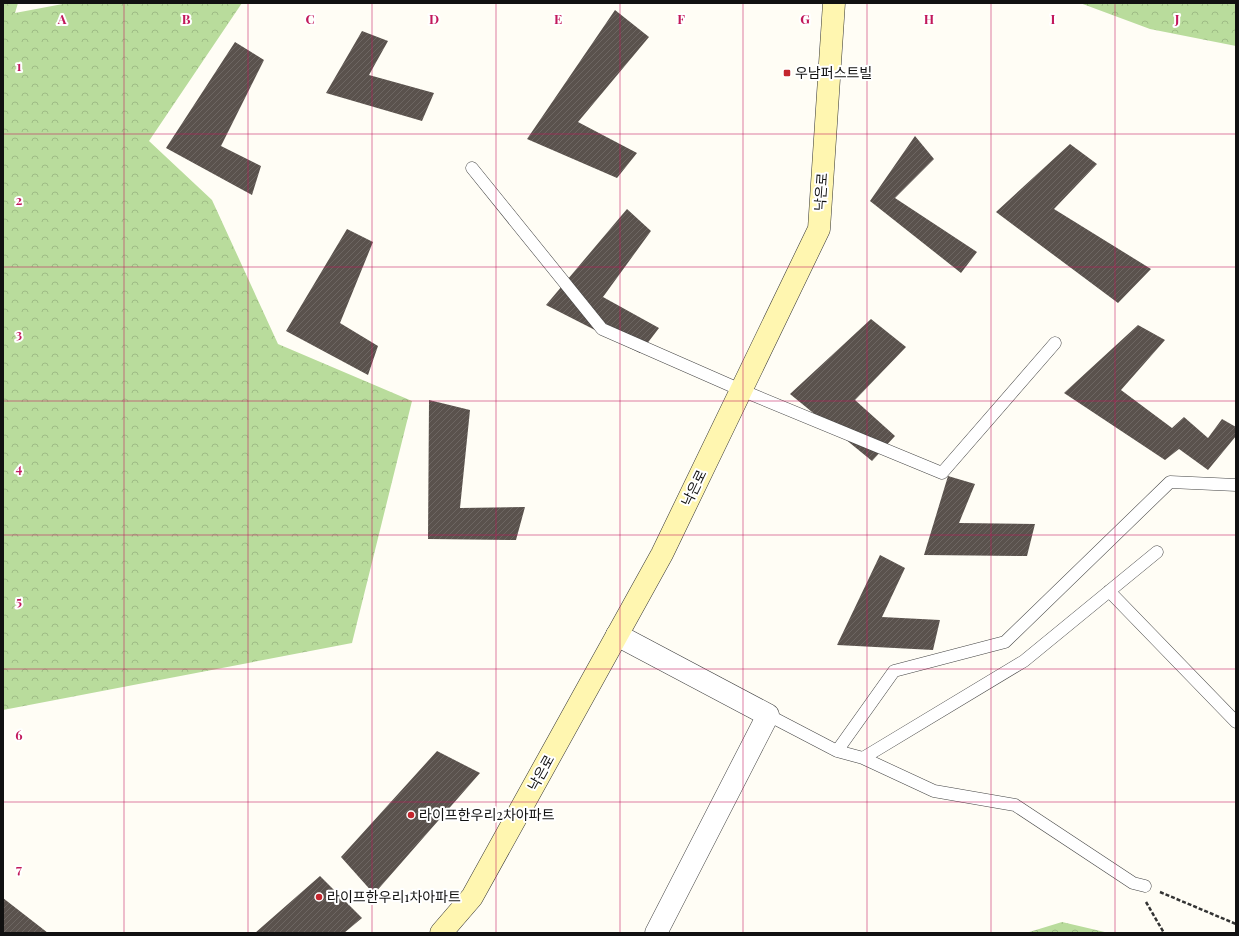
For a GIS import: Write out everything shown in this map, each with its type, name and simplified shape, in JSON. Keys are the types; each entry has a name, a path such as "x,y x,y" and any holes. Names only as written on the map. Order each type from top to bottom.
{"main road":[{"name":"낙은로","path":"441,933 472,897 662,554 819,229 834,3"}],"street":[{"path":"617,635 768,715 656,933"}],"lane":[{"path":"472,168 602,329 741,390 942,473 1055,343"},
{"path":"837,751 894,671 1005,642 1170,482 1236,485"},
{"path":"863,758 1024,661 1157,552"},
{"path":"1109,591 1236,722"},
{"path":"768,715 837,751 863,758 934,790 1015,805 1133,883 1145,886"}],"path":[{"path":"1164,933 1143,897 1145,886 1236,924"}],"green space":[{"path":"3,3 18,3 15,13 68,3 242,3 149,141 212,200 278,344 412,401 352,643 3,710"},
{"path":"1080,3 1236,3 1236,46 1150,29"},
{"path":"1062,922 1109,933 1026,933"}],"building":[{"path":"615,10 649,37 578,122 637,153 617,178 527,139"},
{"path":"362,31 388,41 369,75 434,93 422,121 326,93"},
{"path":"235,42 264,60 221,146 261,166 252,195 166,148"},
{"path":"915,136 934,159 895,198 977,252 961,273 870,201"},
{"path":"1070,144 1097,164 1054,209 1151,269 1118,303 996,212"},
{"path":"627,209 651,231 603,297 659,328 640,353 546,305"},
{"path":"347,229 373,242 340,323 378,346 368,375 286,331"},
{"path":"871,319 906,347 855,400 895,436 872,461 790,394"},
{"path":"1138,325 1165,340 1121,390 1172,428 1184,417 1208,438 1222,419 1236,427 1236,436 1208,470 1179,449 1165,460 1064,393"},
{"path":"429,400 470,410 460,508 525,507 516,540 428,539"},
{"path":"948,476 975,484 959,523 1035,524 1027,556 924,555"},
{"path":"880,555 905,568 882,617 940,620 933,650 837,645"},
{"name":"라이프한우리2차아파트","path":"437,751 480,773 374,894 341,857"},
{"name":"라이프한우리1차아파트","path":"320,876 362,918 344,933 255,933"},
{"path":"3,898 48,933 3,933"}],"place":[{"name":"우남퍼스트빌","path":"787,73"},
{"name":"라이프한우리2차아파트","path":"411,815"},
{"name":"라이프한우리1차아파트","path":"319,897"}]}
